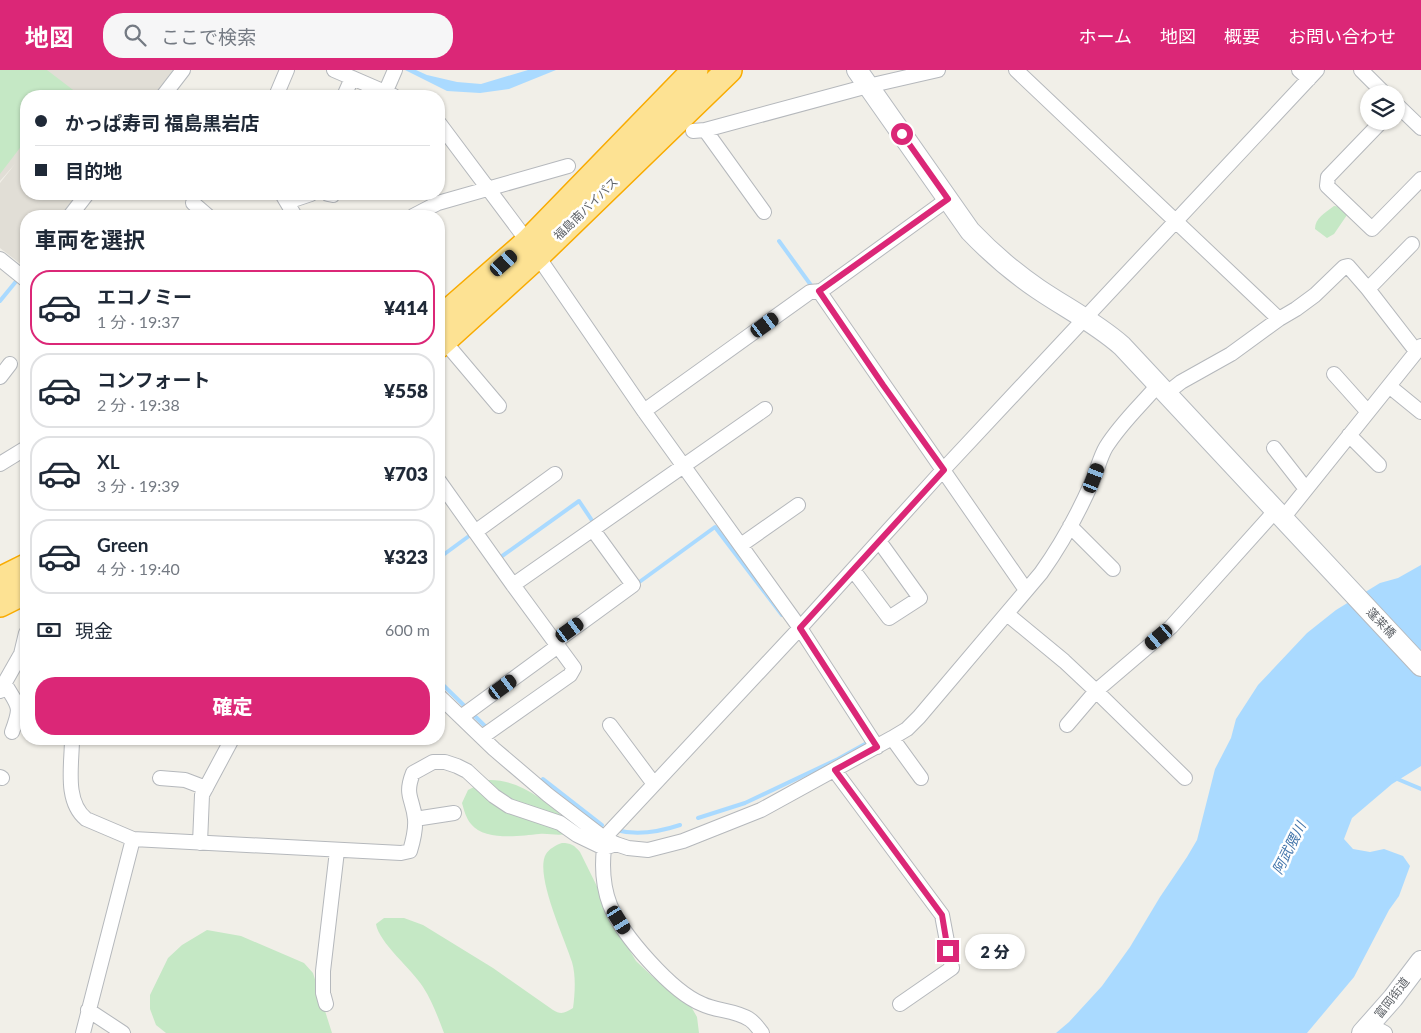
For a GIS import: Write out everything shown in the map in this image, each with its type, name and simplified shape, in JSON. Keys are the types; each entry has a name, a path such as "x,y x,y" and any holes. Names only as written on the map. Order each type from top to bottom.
{"highway":[{"name":"福島南バイパス","path":"532,249 695,70"},
{"name":"福島南バイパス","path":"445,331 532,249 729,70"},
{"path":"0,580 20,570"},
{"path":"0,604 20,595"}],"street":[{"path":"168,90 183,70"},
{"path":"279,90 287,70"},
{"path":"334,70 382,90"},
{"path":"388,90 395,70"},
{"path":"764,212 699,131 862,78 938,70"},
{"path":"1016,70 1279,319"},
{"path":"1360,70 1376,85"},
{"path":"762,1033 749,1019 722,1009 702,1005 678,990 645,957 610,905 603,878 608,843 654,784 800,628 1084,318 1176,222 1308,73"},
{"path":"347,90 352,78"},
{"name":"蓬莱橋","path":"862,78 970,231 1008,268 1038,290 1106,332 1163,389 1421,666"},
{"path":"1405,113 1421,128"},
{"path":"445,130 532,249 644,411 800,628 877,747"},
{"path":"1373,130 1328,177 1327,186 1372,229 1421,179"},
{"path":"425,210 438,203 568,166"},
{"path":"644,411 810,292 819,291 948,199"},
{"path":"75,210 82,200"},
{"path":"193,203 201,210"},
{"path":"1368,289 1412,244"},
{"path":"0,259 20,273"},
{"path":"72,745 72,792 79,814 86,819 133,839 337,851 401,853 410,851 414,837 415,819 408,786 413,773 433,762 445,762 467,771 494,796 510,806 560,823 577,835 628,848 648,850 683,841 761,810 877,747 907,728 919,717 1041,573 1070,526 1092,482 1105,449 1122,422 1163,389 1181,382 1231,354 1296,309 1314,295 1344,266 1348,266 1418,353 1306,489 1171,626 1096,691 1067,725"},
{"path":"819,291 1026,590"},
{"path":"445,340 499,406"},
{"path":"0,377 10,364"},
{"path":"1334,374 1368,412"},
{"path":"1389,386 1421,412"},
{"path":"513,585 766,410"},
{"path":"1349,435 1379,465"},
{"path":"1274,448 1306,489"},
{"path":"0,464 20,452"},
{"path":"475,532 555,474"},
{"path":"445,490 574,668 570,675 482,737"},
{"path":"741,545 798,505"},
{"path":"1070,526 1113,568"},
{"path":"461,718 633,585 593,530"},
{"path":"853,570 890,618 920,598 879,541"},
{"path":"1006,614 1064,661 1185,778"},
{"path":"12,732 19,708 2,688 20,656"},
{"path":"445,702 548,795 608,843"},
{"path":"610,726 654,784"},
{"path":"892,738 920,778"},
{"path":"200,843 202,796 229,745"},
{"path":"835,770 942,915 952,968 900,1004"},
{"path":"160,778 185,780 206,788"},
{"path":"415,819 454,813"},
{"path":"83,1033 133,839"},
{"path":"326,1004 323,993 323,971 337,851"},
{"name":"富岡街道","path":"1372,1030 1421,961"},
{"path":"88,1010 123,1033"},
{"path":"103,1019 105,1033"}],"shaded area":[{"path":"0,70 174,70 159,90 20,90 20,200 73,200 65,210 20,210 20,263 0,248 0,183 15,164 0,181"}],"green space":[{"path":"0,70 47,70 73,90 20,90 20,148 0,174"},
{"path":"1334,206 1342,208 1347,215 1334,234 1327,238 1315,229 1315,225 1321,216"},
{"path":"488,780 509,783 539,797 564,818 566,834 503,836 484,833 477,829 471,824 465,814 462,803 468,790"},
{"path":"562,843 572,845 580,852 623,939 636,961 653,977 689,1003 697,1017 699,1033 444,1033 432,1003 423,987 389,948 378,931 376,924 384,918 404,918 423,925 493,968 556,1012 563,1013 568,1011 573,1008 575,985 573,967 547,891 543,863 547,852"},
{"path":"207,930 241,936 304,963 313,973 332,1033 166,1033 156,1025 150,1009 150,995 168,958 182,945"}],"water":[{"path":"405,70 416,70 427,75 457,82 481,84 528,70 556,70 509,89 480,93 447,91"},
{"name":"阿武隈川","path":"1421,565 1421,766 1392,784 1352,818 1344,839 1353,849 1370,852 1384,849 1403,856 1410,866 1399,896 1389,910 1354,977 1307,1033 1056,1033 1069,1022 1102,986 1130,947 1197,840 1215,769 1231,738 1236,719 1258,685 1307,633 1336,610 1380,583 1398,578"}],"waterway":[{"path":"779,241 813,288"},
{"path":"0,301 18,279"},
{"path":"498,559 579,501 593,522"},
{"path":"637,582 715,527 782,615"},
{"path":"445,554 469,536 473,537"},
{"path":"445,687 486,727"},
{"path":"698,818 745,803 838,759 865,744"},
{"path":"1395,778 1421,789"},
{"path":"543,779 602,825"},
{"path":"616,830 632,833 648,832 680,825"}],"route":[{"path":"902,134 948,199 819,291 944,470 800,628 877,747 835,770 942,915 948,951"}]}
